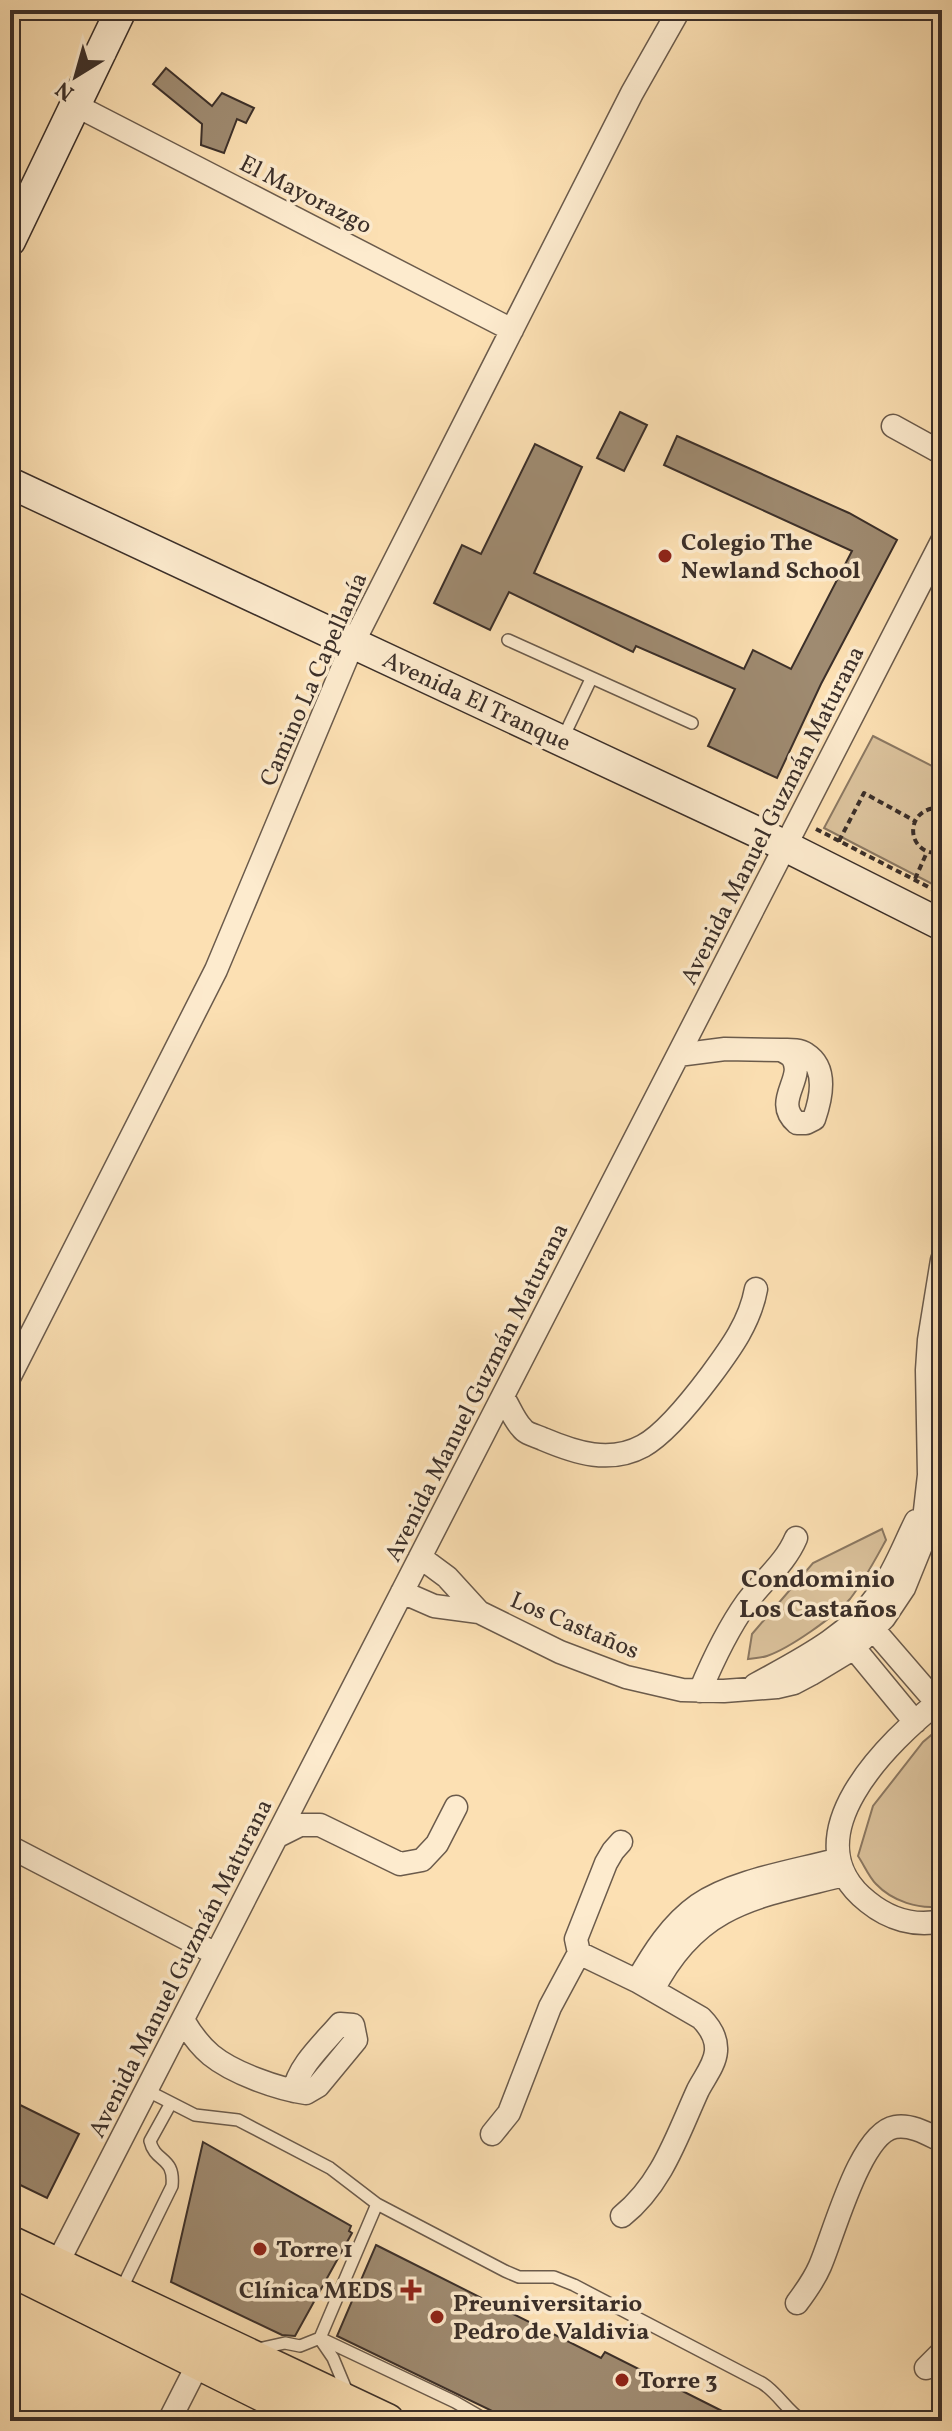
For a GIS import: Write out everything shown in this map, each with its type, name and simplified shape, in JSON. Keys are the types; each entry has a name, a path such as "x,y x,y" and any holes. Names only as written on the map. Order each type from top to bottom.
{"main road":[{"path":"10,241 121,10"},
{"name":"Avenida El Tranque","path":"10,483 562,741 792,833 942,925"},
{"path":"10,2243 387,2421"},
{"path":"10,2269 317,2421"}],"street":[{"name":"Camino La Capellanía","path":"10,1376 196,1014 353,643 632,93 679,10"},
{"name":"El Mayorazgo","path":"75,105 512,330"},
{"path":"893,426 942,453"},
{"name":"Avenida Manuel Guzmán Maturana","path":"56,2266 942,541"},
{"path":"696,1021 725,1049"},
{"path":"678,1055 725,1049 781,1050"},
{"name":"Los Castaños","path":"748,1688 863,1626 924,1505 929,1475 929,1340 942,1260"},
{"path":"503,1397 523,1430 577,1453 604,1456 629,1453 647,1445 698,1392 731,1349 752,1311 756,1289"},
{"path":"483,1436 523,1430"},
{"path":"700,1691 730,1627 760,1585 783,1562 796,1538"},
{"name":"Los Castaños","path":"420,1557 447,1577 479,1612"},
{"name":"Los Castaños","path":"402,1592 434,1606 479,1612 589,1664 663,1686 700,1691 763,1689 794,1683 854,1648"},
{"path":"915,1722 854,1648 863,1626 940,1701 884,1754 848,1803 837,1846 842,1867 856,1892 885,1913 909,1922 941,1925"},
{"path":"307,1779 313,1801 329,1827"},
{"path":"278,1836 300,1825 329,1827 400,1864 422,1860 437,1844 456,1807"},
{"path":"621,1842 609,1857 578,1934 576,1944 579,1953 701,2018 714,2034 716,2050 713,2063 656,2180 622,2216"},
{"path":"10,1847 216,1954"},
{"path":"645,1986 651,1958 676,1925 708,1899 735,1887 842,1867"},
{"path":"492,2134 509,2113 550,2007 579,1953"},
{"path":"183,2020 212,2056 254,2079 294,2091"},
{"path":"162,2060 188,2054 212,2056"},
{"path":"797,2303 816,2276 850,2188 867,2150 878,2136 890,2128 904,2126 942,2141"},
{"path":"169,2421 198,2364"}],"lane":[{"path":"508,640 692,723"},
{"path":"562,741 591,679"},
{"path":"146,2090 195,2115 238,2120 330,2168 377,2204 505,2271 519,2277 554,2277 574,2285 762,2383 803,2421"},
{"path":"119,2295 172,2186 173,2176 168,2163 151,2148 150,2141 171,2103"},
{"path":"245,2353 285,2343 300,2346 320,2338 377,2204"},
{"path":"320,2338 333,2358 352,2403"},
{"path":"320,2338 455,2402 488,2421"}],"path":[{"path":"839,841 864,793 915,821"},
{"path":"942,808 925,809 915,821 913,836 927,852 942,853"},
{"path":"792,833 839,841 942,894"},
{"path":"914,880 927,852"}],"shaded area":[{"path":"873,736 942,771 942,889 824,828"},
{"path":"882,1529 886,1540 860,1585 843,1606 787,1646 767,1656 748,1659 752,1634 813,1563"},
{"path":"942,1726 942,1906 924,1907 882,1890 858,1856 873,1806 923,1742"}],"building":[{"path":"166,68 212,106 222,93 254,108 246,123 237,119 224,153 201,145 202,124 153,84"},
{"path":"620,412 647,425 624,471 597,458"},
{"path":"677,436 849,513 897,540 821,684 777,778 708,746 735,689 636,646 633,652 509,592 490,630 434,603 462,545 481,554 535,444 582,467 534,573 744,669 753,650 791,669 852,551 664,465"},
{"path":"10,2100 79,2134 47,2198 10,2180"},
{"name":"Clínica MEDS","path":"203,2142 351,2226 349,2231 352,2233 295,2336 282,2335 171,2282"},
{"name":"Clínica MEDS","path":"376,2245 601,2358 605,2352 742,2421 513,2421 337,2336"}],"place":[{"name":"Colegio The Newland School","path":"665,556"},
{"name":"Torre 1","path":"260,2249"},
{"name":"Clínica MEDS","path":"411,2290"},
{"name":"Preuniversitario Pedro de Valdivia","path":"437,2317"},
{"name":"Torre 3","path":"622,2380"}],"district":[{"name":"Condominio Los Castaños","path":"818,1593"}]}
